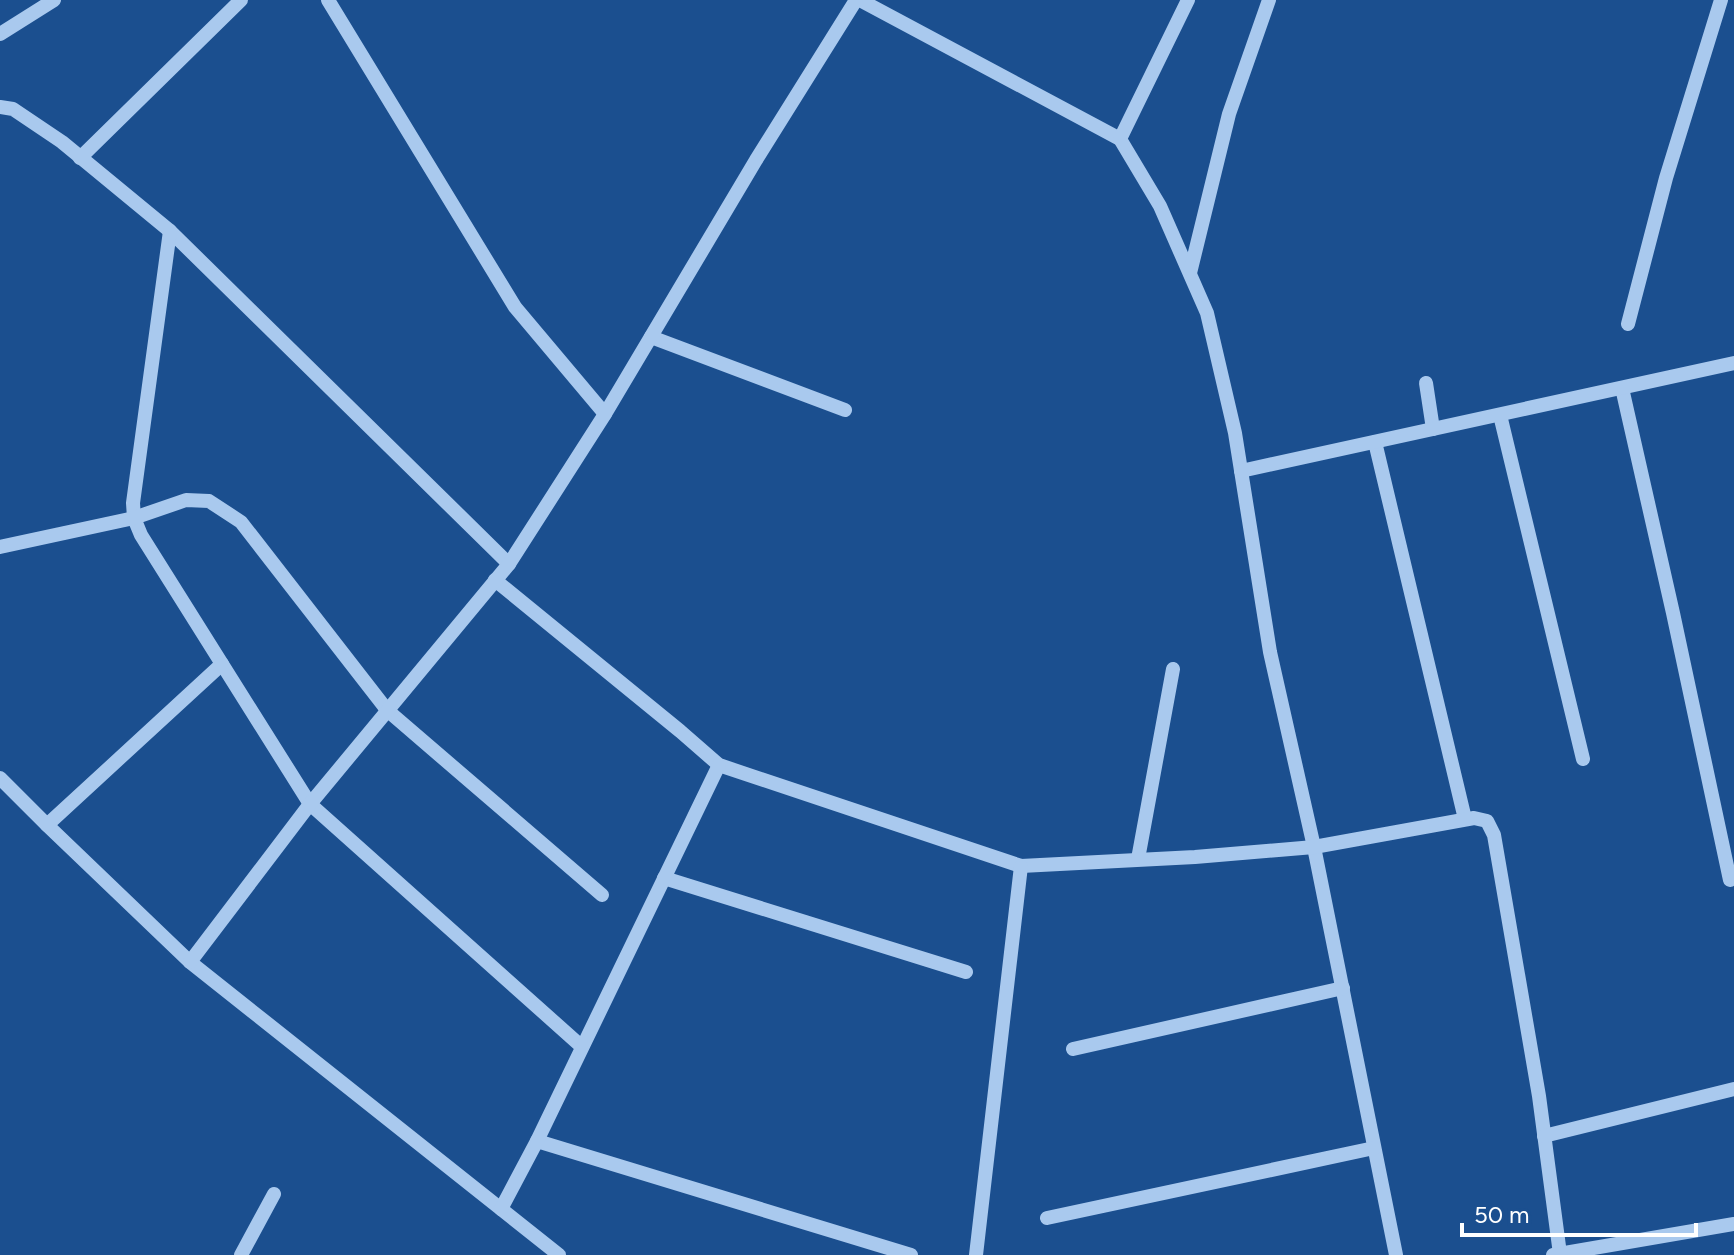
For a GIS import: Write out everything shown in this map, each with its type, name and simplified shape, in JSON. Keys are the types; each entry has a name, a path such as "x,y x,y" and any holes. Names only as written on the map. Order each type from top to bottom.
{"street":[{"path":"0,34 54,0"},
{"path":"80,158 241,0"},
{"path":"328,0 515,307 605,414"},
{"path":"190,962 310,804 509,564 605,414 756,160 858,0 1120,139 1160,206 1207,313 1235,433 1270,652 1314,847 1396,1255"},
{"path":"1120,139 1188,0"},
{"path":"1190,274 1229,114 1269,0"},
{"path":"1628,324 1666,178 1721,0"},
{"path":"0,107 13,109 62,142 170,231 509,564"},
{"path":"170,231 133,503 134,518 141,535 310,804 581,1046"},
{"path":"651,337 845,410"},
{"path":"1241,471 1734,363"},
{"path":"1426,383 1433,429"},
{"path":"1622,388 1730,880"},
{"path":"1500,415 1583,759"},
{"path":"1375,442 1465,819"},
{"path":"0,547 134,518 186,500 209,501 241,522 387,710 602,895"},
{"path":"495,580 719,765 1021,866 1314,847 1465,819 1487,821 1494,835 1539,1096 1556,1254 1734,1224"},
{"path":"47,825 222,664"},
{"path":"1138,859 1173,669"},
{"path":"501,1209 719,765"},
{"path":"0,778 190,962 559,1255"},
{"path":"976,1255 1021,866"},
{"path":"664,878 966,972"},
{"path":"1073,1049 1343,988"},
{"path":"1544,1136 1734,1089"},
{"path":"537,1141 911,1255"},
{"path":"1047,1218 1374,1148"},
{"path":"241,1255 274,1194"}]}
